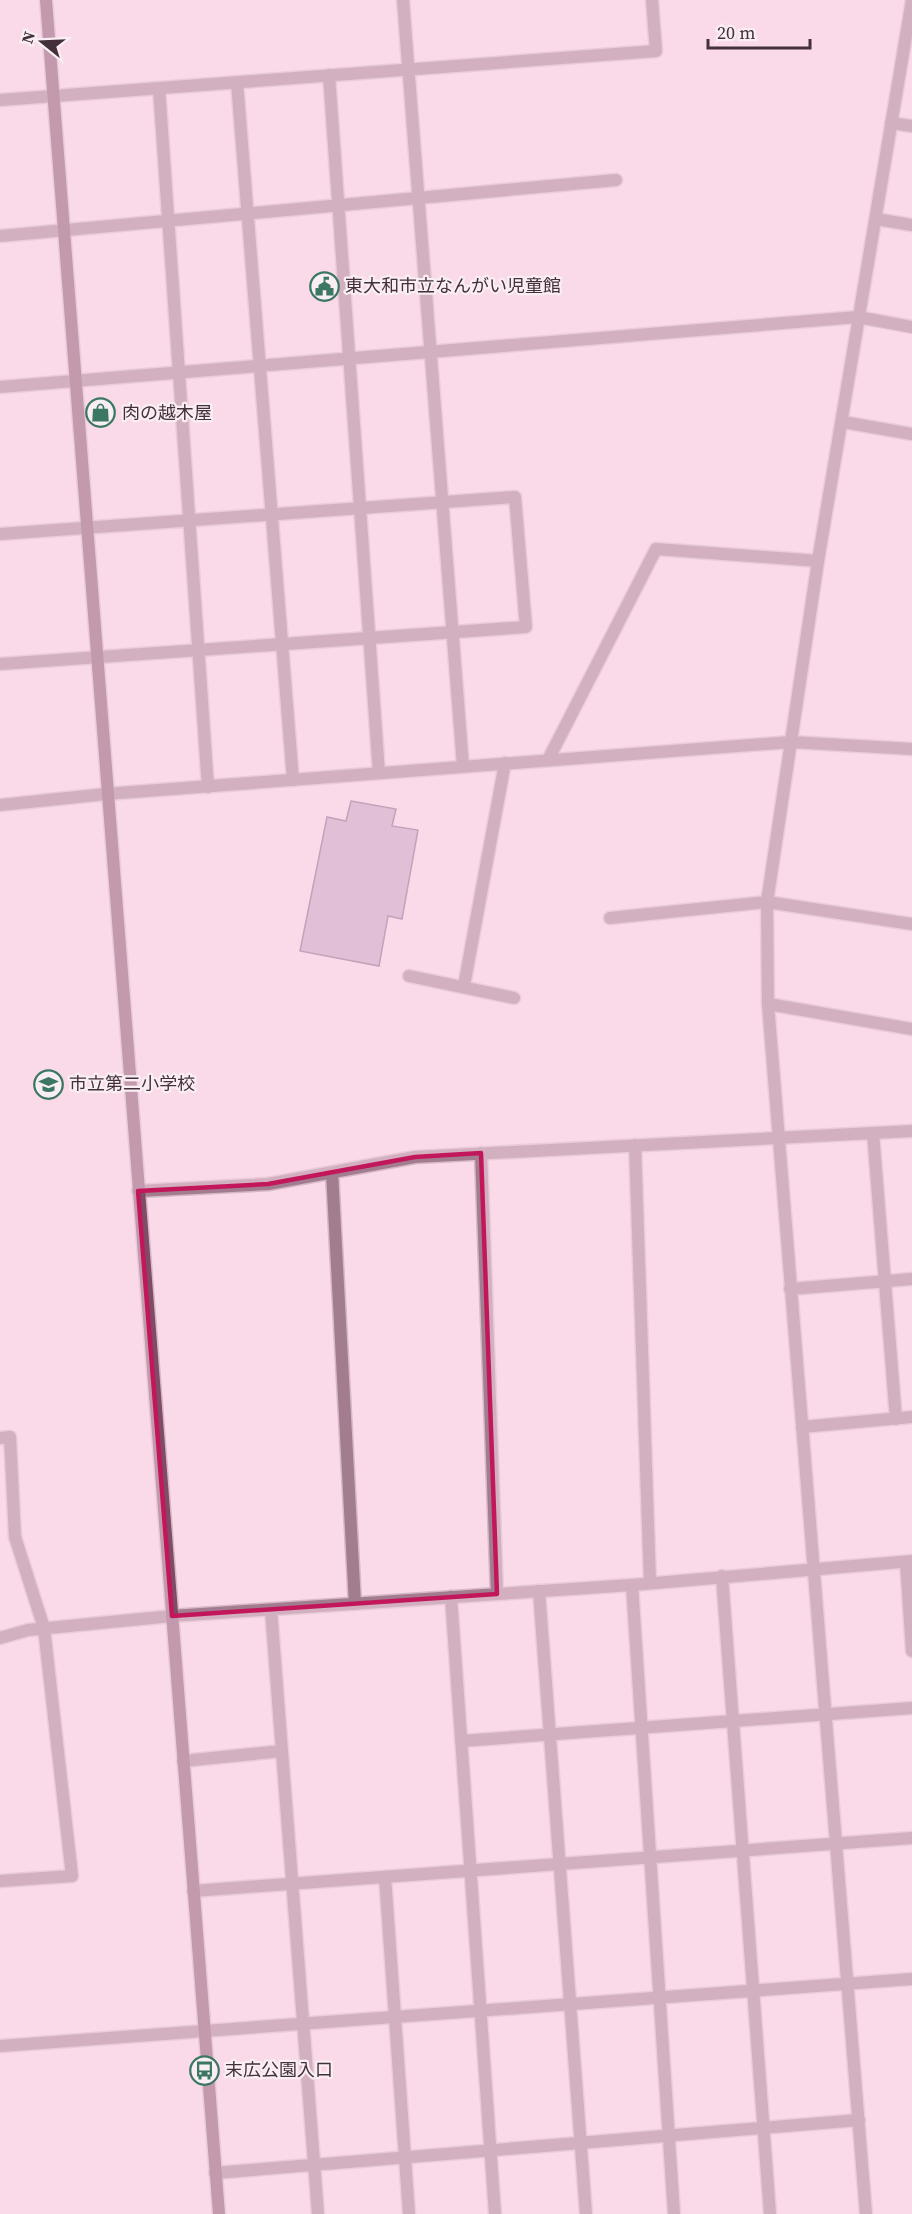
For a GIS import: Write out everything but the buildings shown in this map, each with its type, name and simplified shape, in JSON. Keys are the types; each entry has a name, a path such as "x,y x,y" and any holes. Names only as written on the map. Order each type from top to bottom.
{"street":[{"path":"46,0 106,794 219,2214"},
{"path":"403,0 463,766"},
{"path":"0,100 656,51 652,0"},
{"path":"866,2214 778,1137 768,1004 767,902 818,561 843,422 858,317 891,123 910,25 912,0"},
{"path":"329,75 379,773"},
{"path":"237,82 292,780"},
{"path":"159,88 208,787"},
{"path":"891,123 912,126"},
{"path":"0,236 616,180"},
{"path":"876,219 912,225"},
{"path":"0,387 858,317 912,327"},
{"path":"843,422 912,434"},
{"path":"0,534 515,497 526,627 0,664"},
{"path":"548,759 656,549 818,561"},
{"path":"0,804 548,759 791,742 912,749"},
{"path":"464,986 506,763"},
{"path":"610,918 767,902 912,924"},
{"path":"409,976 514,998"},
{"path":"768,1004 912,1029"},
{"path":"138,1191 268,1184 415,1157 912,1131"},
{"path":"873,1133 896,1419"},
{"path":"635,1145 650,1584"},
{"path":"481,1153 497,1594"},
{"path":"332,1172 355,1604"},
{"path":"790,1289 912,1279"},
{"path":"802,1427 912,1417"},
{"path":"0,1438 10,1437 15,1537 44,1628 72,1876 0,1881"},
{"path":"0,1638 44,1628 172,1616 650,1584 722,1576 909,1562 912,1651"},
{"path":"722,1576 770,2214"},
{"path":"632,1585 674,2214"},
{"path":"539,1591 586,2214"},
{"path":"451,1597 495,2214"},
{"path":"271,1610 318,2214"},
{"path":"461,1741 912,1708"},
{"path":"183,1761 282,1751"},
{"path":"193,1892 912,1838"},
{"path":"386,1877 409,2214"},
{"path":"0,2046 204,2029 912,1979"},
{"path":"215,2173 858,2120"}],"highlighted area":[{"path":"481,1153 497,1594 172,1616 138,1191 268,1184 415,1157"}],"place":[{"name":"東大和市立なんがい児童館","path":"324,286"},
{"name":"肉の越木屋","path":"101,413"},
{"name":"市立第二小学校","path":"48,1084"},
{"name":"末広公園入口","path":"204,2070"}]}
